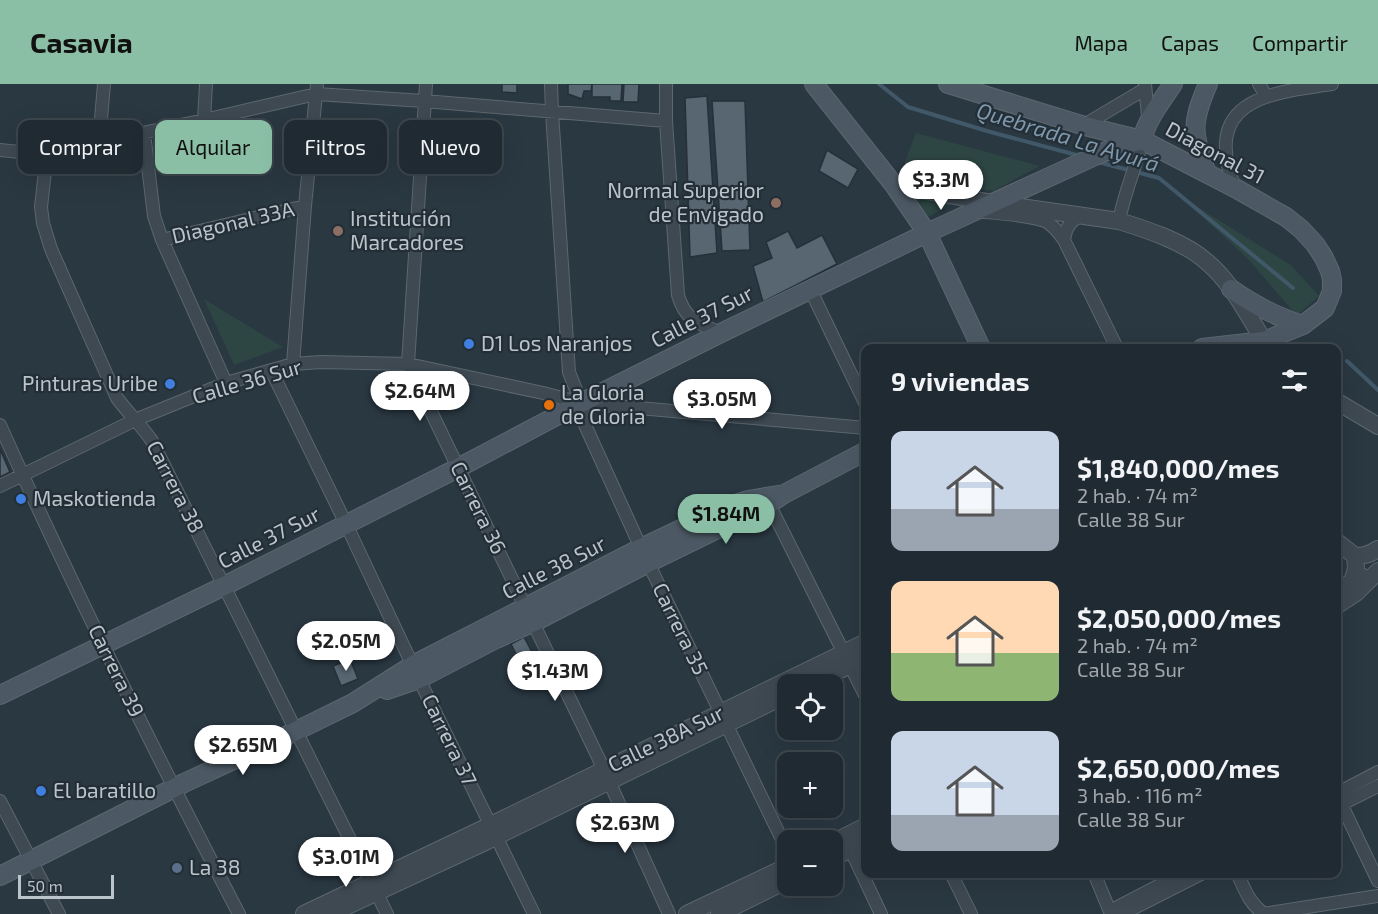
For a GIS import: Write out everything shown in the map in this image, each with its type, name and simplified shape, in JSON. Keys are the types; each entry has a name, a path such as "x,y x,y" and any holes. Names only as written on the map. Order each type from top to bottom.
{"main road":[{"path":"814,84 894,185 927,233 979,344"},
{"name":"Diagonal 31","path":"948,84 1085,126 1142,140 1286,217 1315,243 1324,258 1332,280 1332,291 1325,308 1283,341"},
{"path":"1142,140 1149,119 1173,84"},
{"path":"1207,173 1199,151 1195,120 1208,84"},
{"name":"Calle 37 Sur","path":"0,695 224,586 581,403 810,289 1095,156 1142,140"},
{"path":"1231,289 1265,311 1303,325"},
{"name":"Calle 38 Sur","path":"0,876 416,672 645,556 729,506 748,500 777,499 861,454"}],"street":[{"path":"101,120 104,84"},
{"path":"206,84 204,120 316,89 424,101 666,121"},
{"path":"408,364 426,84"},
{"name":"Carrera 35","path":"551,84 569,372 581,403 585,425 645,556 777,830"},
{"path":"666,84 666,121 678,296 685,313 692,319 721,333"},
{"path":"1259,84 1266,96"},
{"path":"1235,188 1226,162 1225,148 1228,131 1236,116 1247,105 1266,96 1332,84"},
{"path":"1085,126 1145,86 1149,119"},
{"path":"293,364 316,89"},
{"path":"155,131 144,133 154,216 162,240 226,383"},
{"path":"1120,215 1142,140"},
{"path":"0,150 18,152"},
{"name":"Carrera 38","path":"45,174 41,207 51,249 117,398 152,441 387,914"},
{"path":"894,185 993,203 1082,215 1120,215 1136,226 1170,240 1206,261 1231,289 1265,344"},
{"name":"Diagonal 33A","path":"162,240 305,206"},
{"path":"974,211 1037,219 1050,224 1064,240 1115,344"},
{"path":"1064,240 1065,230 1069,224 1082,215"},
{"path":"810,289 861,395"},
{"name":"Calle 36 Sur","path":"0,486 135,420 226,383 293,364 321,362 408,364 581,403 861,429"},
{"name":"Carrera 36","path":"408,364 530,614 669,914"},
{"name":"Carrera 37","path":"271,370 534,914"},
{"path":"1341,404 1378,426"},
{"name":"Carrera 39","path":"0,425 103,646 239,914"},
{"path":"777,499 861,687"},
{"path":"1341,545 1355,556 1370,554 1378,549"},
{"path":"1355,556 1356,569 1371,576"},
{"path":"1341,590 1371,576"},
{"path":"1341,603 1356,593 1371,576"},
{"name":"Calle 38A Sur","path":"824,674 861,646"},
{"name":"Calle 38A Sur","path":"304,914 374,887 847,659 861,658"},
{"name":"Calle 38A Sur","path":"723,718 777,698"},
{"path":"1341,796 1378,772"},
{"path":"1341,797 1378,786"},
{"path":"0,801 59,914"},
{"path":"1341,804 1378,881"},
{"path":"843,842 861,830"},
{"path":"843,843 861,842"},
{"path":"843,845 861,878"},
{"path":"687,914 777,871"},
{"path":"861,878 881,914"},
{"path":"953,878 971,914"},
{"path":"1096,878 1114,913"},
{"path":"1114,913 1174,878"},
{"path":"1114,913 1192,878"},
{"path":"1239,878 1251,902 1264,914 1378,896"},
{"path":"719,914 777,885"},
{"name":"Calle 38A Sur","path":"330,914 374,887"}],"green space":[{"path":"916,133 1040,166 993,191 899,177"},
{"path":"905,189 961,199 921,221"},
{"path":"1180,196 1291,265 1319,296 1297,316 1248,259"},
{"path":"204,299 283,347 234,365"}],"building":[{"path":"502,84 517,84 517,93 502,92"},
{"path":"568,84 592,84 591,91 584,91 582,99 568,94"},
{"path":"592,84 622,84 621,101 610,101 610,97 592,97"},
{"path":"624,84 639,84 638,102 623,102"},
{"path":"707,96 717,253 690,257 685,98"},
{"path":"712,101 745,101 750,250 722,251"},
{"path":"827,150 858,169 848,188 819,171"},
{"path":"788,231 797,248 822,235 837,264 763,302 753,266 772,258 766,242"},
{"path":"0,449 10,472 0,477"},
{"path":"524,637 532,652 519,660 511,644"},
{"path":"350,659 358,679 341,686 333,666"}],"waterway":[{"name":"Quebrada La Ayurá","path":"879,84 908,107 1080,156"},
{"name":"Quebrada La Ayurá","path":"1098,162 1159,178 1293,288"},
{"name":"Quebrada La Ayurá","path":"1347,361 1378,390"}],"place":[{"name":"Normal Superior de Envigado","path":"776,203"},
{"name":"Institución Marcadores","path":"338,231"},
{"name":"D1 Los Naranjos","path":"469,344"},
{"name":"Pinturas Uribe","path":"170,384"},
{"name":"La Gloria de Gloria","path":"549,405"},
{"name":"Maskotienda","path":"21,499"},
{"name":"El baratillo","path":"41,791"},
{"name":"La 38","path":"177,868"}]}
